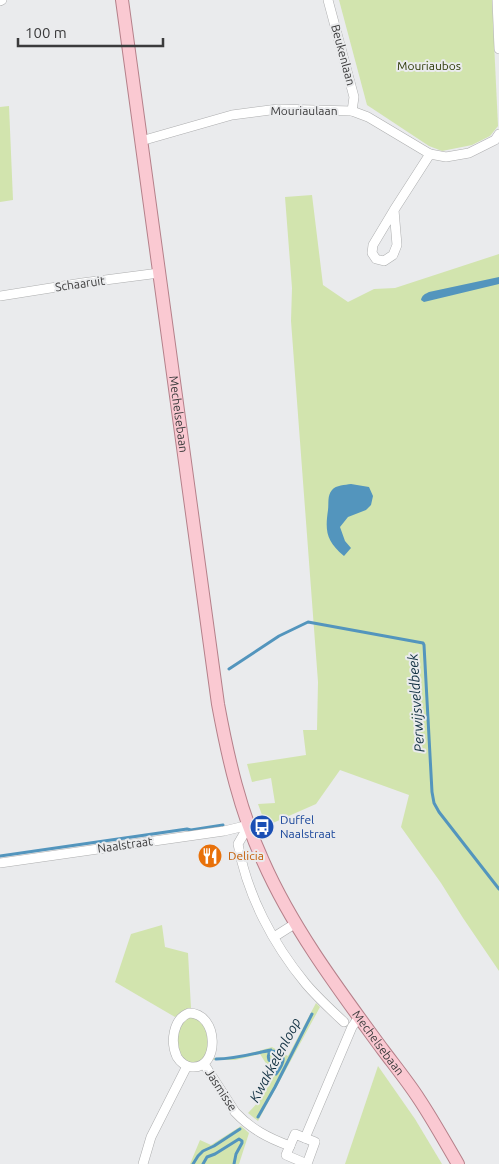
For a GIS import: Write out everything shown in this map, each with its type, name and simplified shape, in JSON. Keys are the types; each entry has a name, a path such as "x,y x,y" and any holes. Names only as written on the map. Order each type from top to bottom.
{"main road":[{"name":"Mechelsebaan","path":"122,0 218,704 228,758 249,825 263,861 302,935 419,1099 458,1164"}],"street":[{"name":"Beukenlaan","path":"328,0 354,97 352,111"},
{"path":"497,0 499,49"},
{"path":"354,97 368,117"},
{"name":"Mouriaulaan","path":"141,141 232,115 278,109 352,111 368,117 430,154 446,157 469,152 495,140 499,134"},
{"path":"394,210 397,245 393,255 384,261 376,259 372,253 373,245 394,210 430,154"},
{"name":"Schaaruit","path":"0,296 159,273"},
{"name":"Naalstraat","path":"0,863 215,832 249,825"},
{"name":"Mechelsebaan","path":"249,825 238,844 241,860 255,901 291,964 320,1000 344,1022"},
{"path":"274,937 296,923"},
{"name":"Jasmisse","path":"189,1013 202,1017 210,1028 212,1049 208,1060 204,1064 196,1067 186,1066 177,1057 173,1041 175,1027 184,1015 189,1013"},
{"path":"305,1138 352,1027 359,1017"},
{"name":"Jasmisse","path":"204,1064 235,1112 241,1118 258,1132 290,1146"},
{"name":"Jasmisse","path":"143,1164 151,1137 186,1066"},
{"path":"295,1134 305,1138 315,1142 306,1164 296,1162 286,1155 295,1134"}],"green space":[{"name":"Mouriaubos","path":"339,0 492,0 498,126 490,136 472,145 442,151 429,146 367,105"},
{"path":"9,106 13,200 0,202 0,107"},
{"path":"312,195 323,285 348,302 374,289 395,288 499,254 499,971 441,883 401,827 409,795 340,770 316,804 266,826 258,804 275,803 271,778 252,782 247,764 306,755 303,730 317,730 318,682 291,321 292,288 285,197"},
{"path":"162,925 165,947 188,953 191,1008 175,1017 115,982 131,934"},
{"path":"316,1003 320,1007 258,1121 248,1113 261,1099 274,1076 260,1054 235,1060 213,1060 214,1058 237,1057 272,1047 288,1056"},
{"path":"190,1017 196,1018 201,1022 207,1035 208,1047 202,1060 190,1063 181,1055 178,1039 182,1022"},
{"path":"378,1066 415,1119 442,1164 345,1164"},
{"path":"241,1126 249,1133 239,1164 190,1164 200,1140 211,1145"}],"water":[{"path":"499,277 499,284 424,302 421,300 429,292"},
{"path":"351,484 369,487 373,496 371,505 366,510 348,517 340,527 345,541 351,548 344,556 333,545 328,535 328,500 330,492 334,488"}],"waterway":[{"name":"Perwijsveldbeek","path":"229,669 279,636 308,622 423,643 434,803 499,889"},
{"name":"Perwijsveldbeek","path":"0,856 223,825"},
{"name":"Kwakkelenloop","path":"258,1117 312,1014"},
{"path":"216,1059 244,1056 264,1052 271,1050 270,1051 269,1054 269,1060 275,1066 276,1074 283,1062 282,1055 274,1051 271,1051 267,1051 261,1052"},
{"name":"Kwakkelenloop","path":"193,1164 203,1151 240,1129"},
{"name":"Kwakkelenloop","path":"203,1164 207,1157 239,1139 242,1143 236,1154 234,1164"}],"place":[{"name":"Duffel Naalstraat","path":"262,827"},
{"name":"Delicia","path":"210,856"}]}
